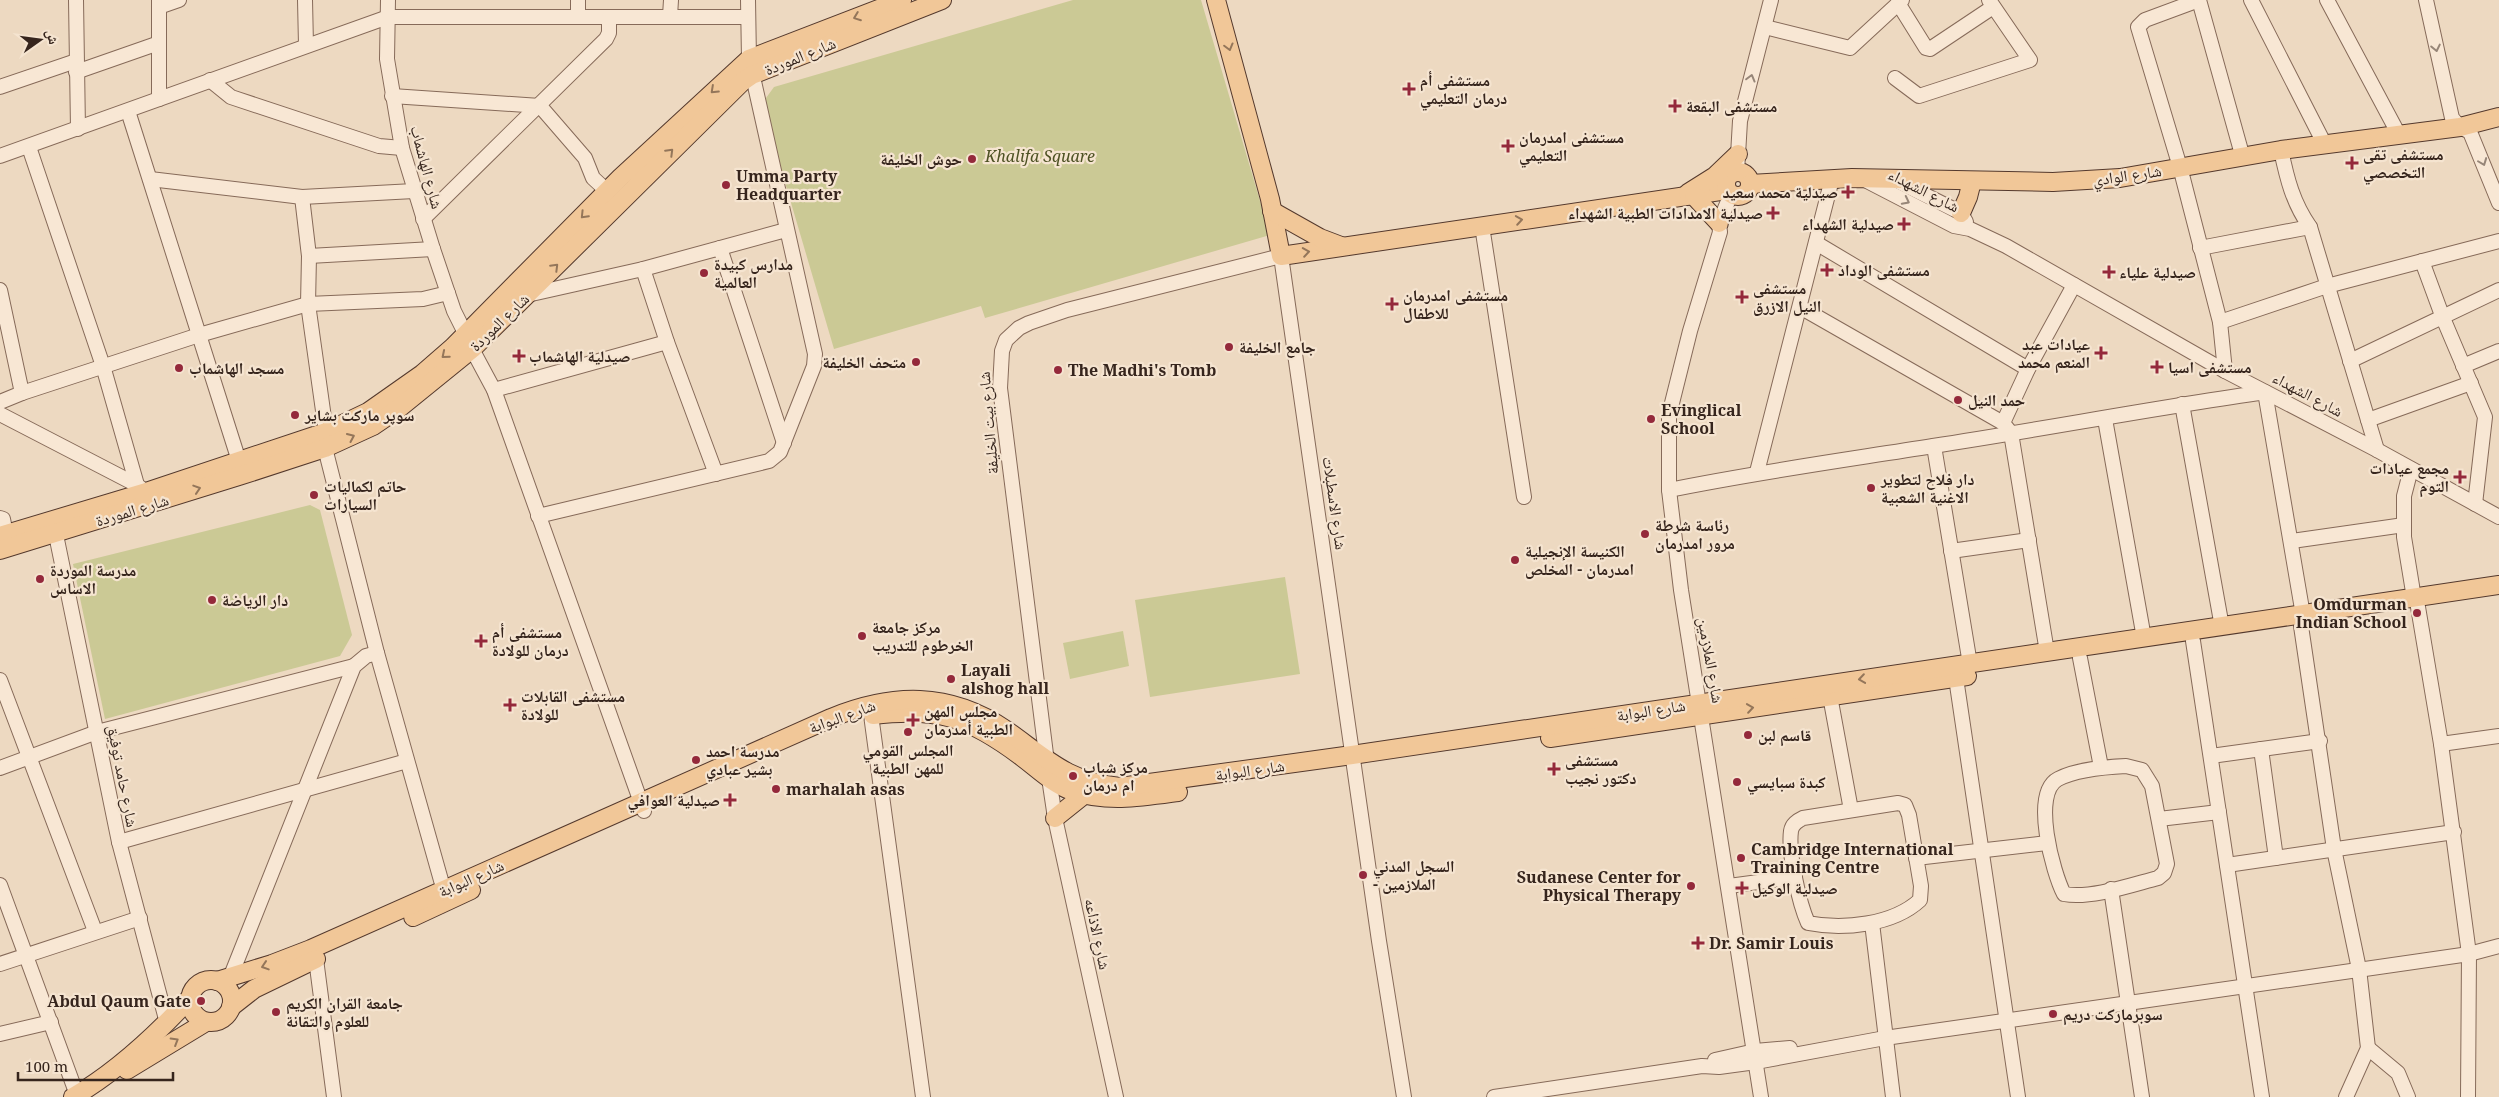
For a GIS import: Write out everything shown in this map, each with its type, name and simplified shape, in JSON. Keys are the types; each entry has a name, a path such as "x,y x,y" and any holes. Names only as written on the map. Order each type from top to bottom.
{"main road":[{"name":"شارع الموردة","path":"469,342 527,295 628,182 720,102 750,67 902,0"},
{"name":"شارع الموردة","path":"750,67 942,0"},
{"path":"1216,0 1272,212 1281,256"},
{"name":"شارع الوادي","path":"1281,256 1582,210 1687,197 1737,187 1832,179 2087,181 2120,178 2281,150 2398,133 2460,127 2499,117"},
{"path":"1720,227 1687,197 1738,154"},
{"path":"1961,213 1972,181"},
{"name":"شارع الموردة","path":"144,494 373,426 411,399 469,342 607,191 628,182"},
{"path":"1272,212 1320,238 1344,247"},
{"name":"شارع الموردة","path":"2,527 54,526 239,461 325,440"},
{"path":"1701,708 1830,696 1956,678 2193,641 2416,602 2499,585"},
{"path":"2416,602 2499,597"},
{"path":"1701,708 2047,652 2222,627 2302,621"},
{"name":"شارع البوابة","path":"231,1007 254,989 445,896 852,709 897,699 930,700 962,708 1004,729 1071,790 1085,794 1122,799 1144,797 1352,760 1701,708"},
{"name":"شارع البوابة","path":"642,806 836,727 871,715 910,711 942,714 957,719 1048,769 1064,772 1085,781 1120,787 1352,760"},
{"path":"1055,818 1085,794"},
{"name":"شارع البوابة","path":"223,980 311,949 445,896"},
{"path":"80,1096 206,1022 219,1021 224,1018 231,1007 231,994 223,980 203,982 193,991 190,1004 195,1015 206,1022"},
{"path":"80,1096 129,1058 167,1023 191,997"}],"street":[{"path":"76,0 78,129"},
{"path":"159,99 159,4 179,0"},
{"path":"304,0 306,45"},
{"name":"شارع الهاشماب","path":"388,0 387,59 392,96 402,148 414,191 448,293 469,342 494,390 642,806"},
{"path":"578,0 578,15"},
{"path":"670,16 671,0"},
{"path":"538,516 768,462 780,452 784,444 814,366 815,354 750,67 748,0"},
{"path":"1737,187 1740,121 1771,0"},
{"path":"2225,371 2220,322 2180,167 2138,27 2145,20 2199,0 2243,158"},
{"path":"2251,0 2325,145"},
{"path":"2327,0 2398,133"},
{"path":"2426,0 2452,118 2460,127 2470,132 2499,203"},
{"path":"1765,27 1850,48 1900,2 1926,48 1930,49 1991,3 2030,60 1918,96 1895,78"},
{"path":"0,156 388,17 578,15 609,18 670,16 748,17"},
{"path":"423,219 606,39 609,33 609,18"},
{"path":"0,87 159,43"},
{"path":"210,80 231,97 379,146 402,148"},
{"path":"392,96 540,106 585,158 593,178 607,191"},
{"path":"128,110 239,461"},
{"path":"29,147 144,494"},
{"path":"2281,150 2290,189 2298,210 2310,227 2377,450"},
{"path":"150,179 302,197 414,191"},
{"path":"1757,472 1832,179"},
{"name":"شارع الشهداء","path":"1862,179 1954,226 1970,229 2006,246 2225,371 2499,516"},
{"name":"شارع الشهداء","path":"1894,179 1961,213 1970,229"},
{"name":"شارع الملازمين","path":"1737,187 1720,227 1690,331 1669,415 1669,490 1681,590 1761,1097"},
{"path":"302,197 309,256 308,304 325,440 377,653 445,896"},
{"path":"1482,226 1524,498"},
{"path":"2200,248 2310,227"},
{"path":"527,295 643,269 786,230"},
{"path":"2220,322 2328,286 2499,241"},
{"path":"1816,243 2028,369"},
{"path":"720,248 784,444"},
{"path":"309,256 433,249"},
{"name":"شارع الاسطبلات","path":"1281,256 1352,760 1404,1097"},
{"name":"شارع بيت الخليفة","path":"1048,769 1000,388 1002,350 1006,340 1019,328 1029,323 1067,310 1281,256"},
{"path":"2422,260 2443,318 2485,417 2475,504"},
{"path":"643,269 667,342 716,474"},
{"path":"2047,652 2029,540 2007,428 2028,369 2074,285"},
{"path":"0,290 22,393"},
{"path":"2350,361 2499,290"},
{"path":"0,402 22,393 199,335 308,304 423,299 448,293"},
{"path":"1800,307 2007,428"},
{"path":"494,390 667,342"},
{"path":"2463,366 2499,351"},
{"path":"2368,420 2471,383"},
{"path":"1669,490 1757,472 1934,446 2007,428 2105,419 2182,404 2265,392 2292,541 2334,849 2359,969 2368,1048 2346,1097"},
{"path":"2182,404 2222,627"},
{"path":"0,414 144,494"},
{"path":"2105,419 2144,638"},
{"path":"1934,446 1970,664"},
{"path":"2411,469 2404,496 2404,537 2441,744 2469,954 2468,1097"},
{"path":"2292,541 2404,525"},
{"name":"شارع حامد توفيق","path":"54,526 119,842 167,1023"},
{"path":"1952,551 2029,540"},
{"path":"2193,641 2262,1097"},
{"path":"0,768 97,732 354,666 366,656 377,653"},
{"path":"2080,658 2101,767"},
{"path":"223,980 304,791 354,666"},
{"path":"1956,678 2018,1097"},
{"path":"0,680 95,931"},
{"path":"1830,696 1851,810"},
{"path":"871,715 923,1097"},
{"path":"2441,744 2499,736"},
{"path":"2210,756 2320,741"},
{"path":"2260,749 2276,858"},
{"path":"119,842 407,761"},
{"path":"2126,766 2142,770 2152,786 2167,864 2164,873 2158,878 2074,896 2064,894 2059,885 2048,843 2045,802 2057,779 2101,767 2126,766"},
{"name":"شارع الاذاعه","path":"1048,769 1055,818 1116,1097"},
{"path":"1898,803 1905,805 1921,886 1920,900 1911,908 1872,923 1819,925 1808,923 1795,877 1791,831 1795,822 1803,818 1851,810 1898,803"},
{"path":"2159,820 2219,812"},
{"path":"2227,865 2454,832"},
{"path":"1916,858 2048,843"},
{"path":"1729,886 1795,877"},
{"path":"0,885 80,1096"},
{"path":"2111,889 2142,1097"},
{"path":"0,964 95,931 140,918"},
{"path":"1872,923 1885,1038 1894,1097"},
{"path":"1756,1057 1818,1052 1831,1047 1885,1038 2469,954 2499,946"},
{"path":"316,959 334,1097"},
{"path":"0,1034 51,1022"},
{"path":"1751,1030 1767,1045 1778,1049"},
{"path":"1494,1097 1566,1091 1702,1066 1718,1067 1778,1049 1818,1045 1831,1047"},
{"path":"2368,1048 2398,1073 2408,1097"}],"green space":[{"name":"Khalifa Square","path":"1073,0 1201,0 1270,235 985,318 981,306 834,349 764,111 766,98 774,87"},
{"name":"دار الرياضة","path":"310,505 320,510 352,635 340,656 105,719 73,564"},
{"path":"1285,577 1300,674 1150,697 1135,600"},
{"path":"1123,631 1129,666 1070,679 1063,643"}],"place":[{"name":"مستشفى أم درمان التعليمي","path":"1409,89"},
{"name":"مستشفى البقعة","path":"1675,106"},
{"name":"مستشفى امدرمان التعليمي","path":"1508,146"},
{"name":"حوش الخليفة","path":"972,159"},
{"name":"مستشفى تقى التخصصي","path":"2352,163"},
{"name":"Umma Party Headquarter","path":"726,185"},
{"name":"صيدلية محمد سعيد","path":"1848,192"},
{"name":"صيدلية الامدادات الطبية الشهداء","path":"1773,213"},
{"name":"صيدلية الشهداء","path":"1904,224"},
{"name":"مستشفى الوداد","path":"1827,270"},
{"name":"صيدلية علياء","path":"2109,272"},
{"name":"مدارس كبيدة العالمية","path":"704,273"},
{"name":"مستشفى النيل الازرق","path":"1742,297"},
{"name":"مستشفى امدرمان للاطفال","path":"1392,304"},
{"name":"جامع الخليفة","path":"1229,347"},
{"name":"عيادات عبد المنعم محمد","path":"2101,353"},
{"name":"صيدلية الهاشماب","path":"519,356"},
{"name":"متحف الخليفة","path":"916,362"},
{"name":"مستشفى اسيا","path":"2157,367"},
{"name":"مسجد الهاشماب","path":"179,368"},
{"name":"The Madhi's Tomb","path":"1058,370"},
{"name":"حمد النيل","path":"1958,400"},
{"name":"سوپر مارکت بشاير","path":"295,415"},
{"name":"Evinglical School","path":"1651,419"},
{"name":"مجمع عيادات التوم","path":"2460,477"},
{"name":"دار فلاح لتطوير الاغنية الشعبية","path":"1871,488"},
{"name":"حاتم لكماليات السيارات","path":"314,495"},
{"name":"رئاسة شرطة مرور امدرمان","path":"1645,534"},
{"name":"الكنيسة الإنجيلية امدرمان - المخلص","path":"1515,560"},
{"name":"مدرسة الموردة الاساس","path":"40,579"},
{"name":"دار الرياضة","path":"212,600"},
{"name":"Omdurman Indian School","path":"2417,613"},
{"name":"مركز جامعة الخرطوم للتدريب","path":"862,636"},
{"name":"مستشفى أم درمان للولادة","path":"481,641"},
{"name":"Layali alshog hall","path":"951,679"},
{"name":"مستشفى القابلات للولادة","path":"510,705"},
{"name":"مجلس المهن الطبية أمدرمان","path":"913,720"},
{"name":"المجلس القومي للمهن الطبية","path":"908,732"},
{"name":"قاسم لبن","path":"1748,735"},
{"name":"مدرسة احمد بشير عبادي","path":"696,760"},
{"name":"مستشفى دكتور نجيب","path":"1554,769"},
{"name":"مركز شباب ام درمان","path":"1073,776"},
{"name":"كبدة سبايسي","path":"1737,782"},
{"name":"marhalah asas","path":"776,789"},
{"name":"صيدلية العوافي","path":"730,800"},
{"name":"Cambridge International Training Centre","path":"1741,858"},
{"name":"السجل المدني - الملازمين","path":"1363,875"},
{"name":"Sudanese Center for Physical Therapy","path":"1691,886"},
{"name":"صيدلية الوكيل","path":"1742,888"},
{"name":"Dr. Samir Louis","path":"1698,943"},
{"name":"Abdul Qaum Gate","path":"201,1001"},
{"name":"جامعة القران الكريم للعلوم والتقانة","path":"276,1012"},
{"name":"سوبرماركت دريم","path":"2053,1014"}]}
